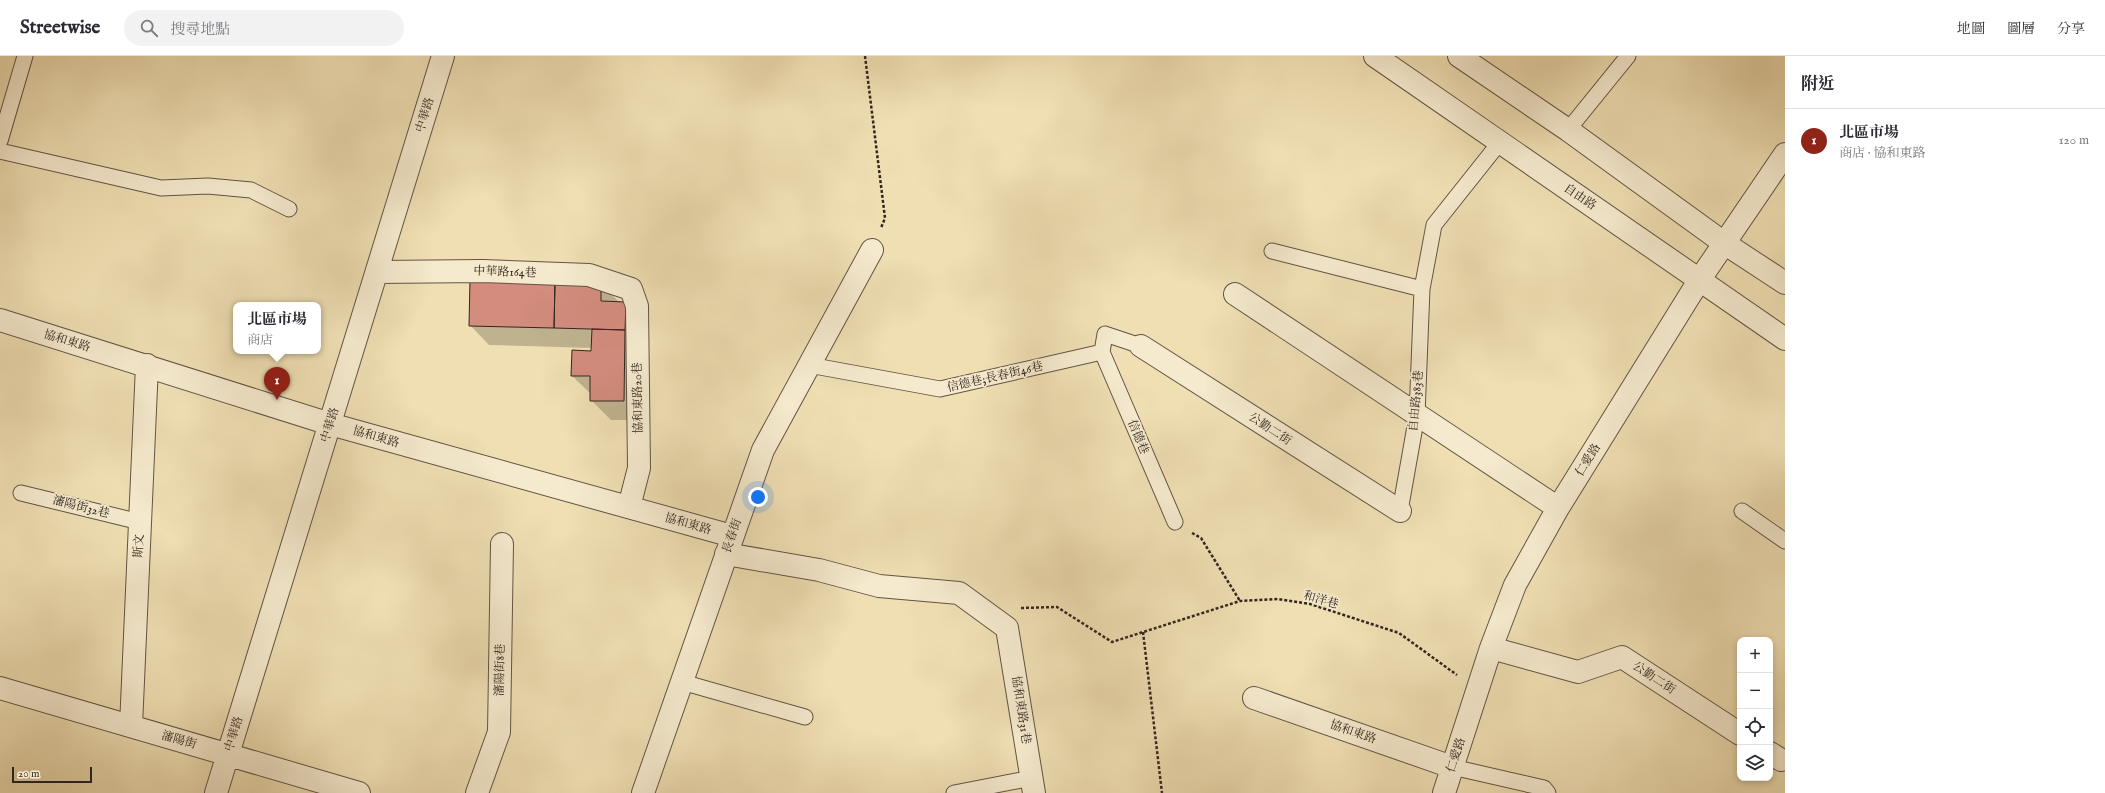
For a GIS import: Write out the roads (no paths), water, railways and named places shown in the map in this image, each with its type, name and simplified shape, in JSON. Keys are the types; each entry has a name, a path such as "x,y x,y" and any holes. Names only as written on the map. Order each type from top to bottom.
{"street":[{"name":"中華路","path":"216,793 443,56"},
{"name":"自由路","path":"1375,56 1785,339"},
{"path":"1458,56 1568,130 1724,243 1785,283"},
{"name":"仁愛路","path":"1444,793 1491,648 1515,585 1558,508 1700,279 1785,154"},
{"name":"長春街","path":"643,793 762,450 872,250"},
{"name":"中華路164巷","path":"377,272 483,271 589,275 631,288"},
{"name":"協和東路20巷","path":"629,507 639,468 637,306 631,288"},
{"path":"1236,294 1558,508"},
{"name":"協和東路","path":"0,320 148,365 330,424 629,507 729,545 879,586 959,593 1007,628"},
{"name":"公勤二街","path":"1141,346 1400,511"},
{"name":"斯文","path":"131,726 148,365"},
{"name":"瀋陽街8巷","path":"477,793 499,732 502,544"},
{"name":"協和東路31巷","path":"1007,628 1033,785"},
{"name":"公勤二街","path":"1491,648 1578,672 1622,658 1737,732"},
{"name":"瀋陽街","path":"0,688 359,793"},
{"name":"協和東路","path":"1254,698 1452,767"}],"lane":[{"path":"0,141 25,56"},
{"path":"1568,130 1628,56"},
{"name":"自由路383巷","path":"1400,511 1417,415 1422,288 1434,226 1500,142"},
{"path":"0,151 162,188 208,186 251,190 289,210"},
{"path":"1272,251 1422,288"},
{"path":"1102,352 1105,334 1141,346"},
{"name":"信德巷;長春街46巷","path":"809,365 940,389 1102,352"},
{"name":"信德巷","path":"1102,352 1175,522"},
{"name":"瀋陽街32巷","path":"21,493 140,522"},
{"path":"1742,511 1785,541"},
{"path":"682,682 805,717"},
{"path":"1452,767 1544,788 1548,793"},
{"path":"954,793 1033,785"}],"place":[{"name":"北區市場","path":"277,400"}]}
